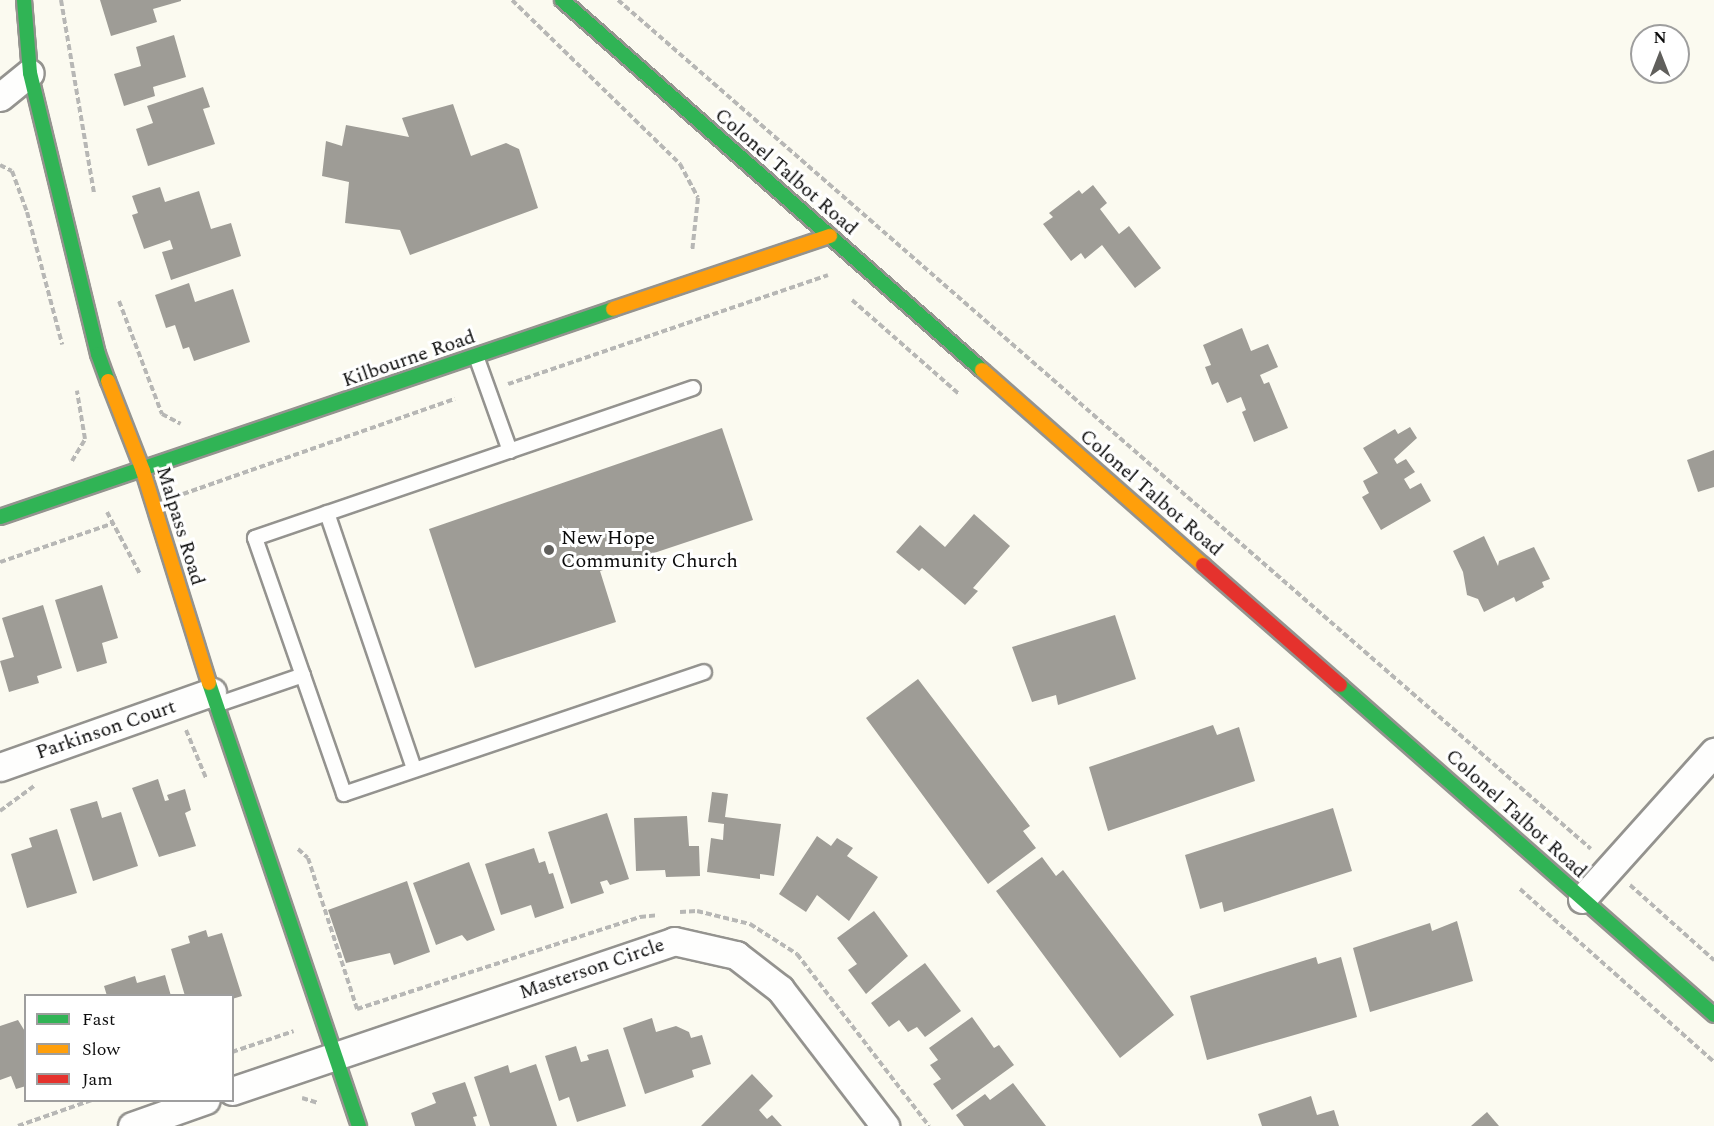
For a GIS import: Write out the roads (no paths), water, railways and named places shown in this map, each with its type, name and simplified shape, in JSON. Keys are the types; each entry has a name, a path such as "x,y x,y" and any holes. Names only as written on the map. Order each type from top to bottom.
{"street":[{"name":"Malpass Road","path":"24,0 30,73 98,354 143,471 214,699 358,1126"},
{"name":"Colonel Talbot Road","path":"562,0 1714,1015"},
{"path":"0,97 30,73"},
{"name":"Kilbourne Road","path":"0,518 830,236"},
{"name":"Parkinson Court","path":"0,767 214,699"},
{"path":"1581,899 1714,752"},
{"name":"Masterson Circle","path":"234,1090 674,941 736,955 780,989 885,1126"},
{"path":"132,1126 203,1102"}],"lane":[{"path":"476,357 510,451"},
{"path":"693,388 255,538 344,794 704,672"},
{"path":"327,513 414,770"},
{"path":"214,699 303,675"}],"place":[{"name":"New Hope Community Church","path":"549,550"}]}
